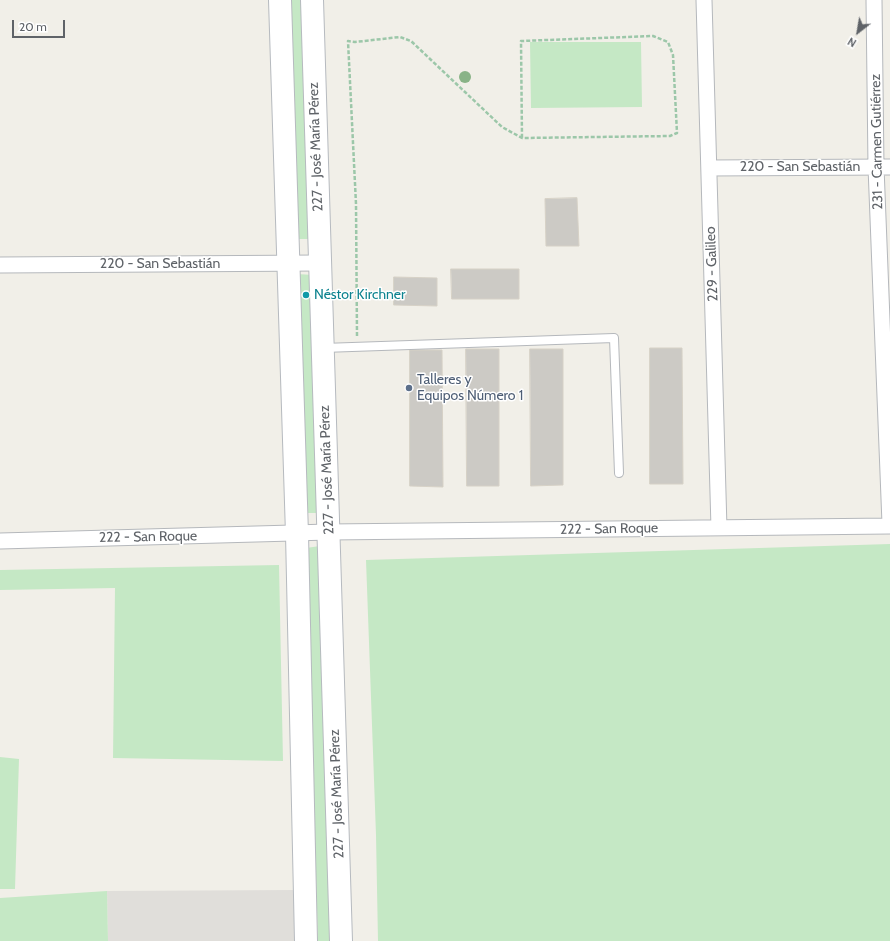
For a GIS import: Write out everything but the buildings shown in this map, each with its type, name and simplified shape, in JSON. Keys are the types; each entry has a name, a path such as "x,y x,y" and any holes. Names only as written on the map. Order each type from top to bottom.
{"street":[{"path":"280,0 297,534 306,941"},
{"name":"227 - José María Pérez","path":"312,0 341,941"},
{"name":"229 - Galileo","path":"704,0 719,528"},
{"name":"231 - Carmen Gutiérrez","path":"874,0 883,167 890,525"},
{"name":"220 - San Sebastián","path":"709,168 883,167"},
{"name":"220 - San Sebastián","path":"0,265 319,262"},
{"name":"222 - San Roque","path":"0,541 329,532 890,525"}],"lane":[{"path":"322,348 614,338 619,473"}],"path":[{"path":"358,346 356,204 348,41 355,42 400,37 411,41 502,127 522,138 670,136 677,133 673,55 668,42 653,36 521,41 522,138"}],"shaded area":[{"path":"294,890 296,941 108,941 107,891"}],"green space":[{"path":"288,0 306,0 311,239 294,239"},
{"path":"530,42 641,42 642,107 531,108"},
{"path":"296,274 314,275 320,513 302,513"},
{"path":"890,544 890,941 378,941 376,835 366,560"},
{"path":"320,546 331,941 318,941 306,548"},
{"path":"279,565 283,761 113,758 115,588 0,590 0,570"},
{"path":"0,757 19,759 15,889 0,889"},
{"path":"107,891 108,941 0,941 0,898"}],"place":[{"name":"Néstor Kirchner","path":"306,295"},
{"name":"Talleres y Equipos Número 1","path":"409,388"}]}
